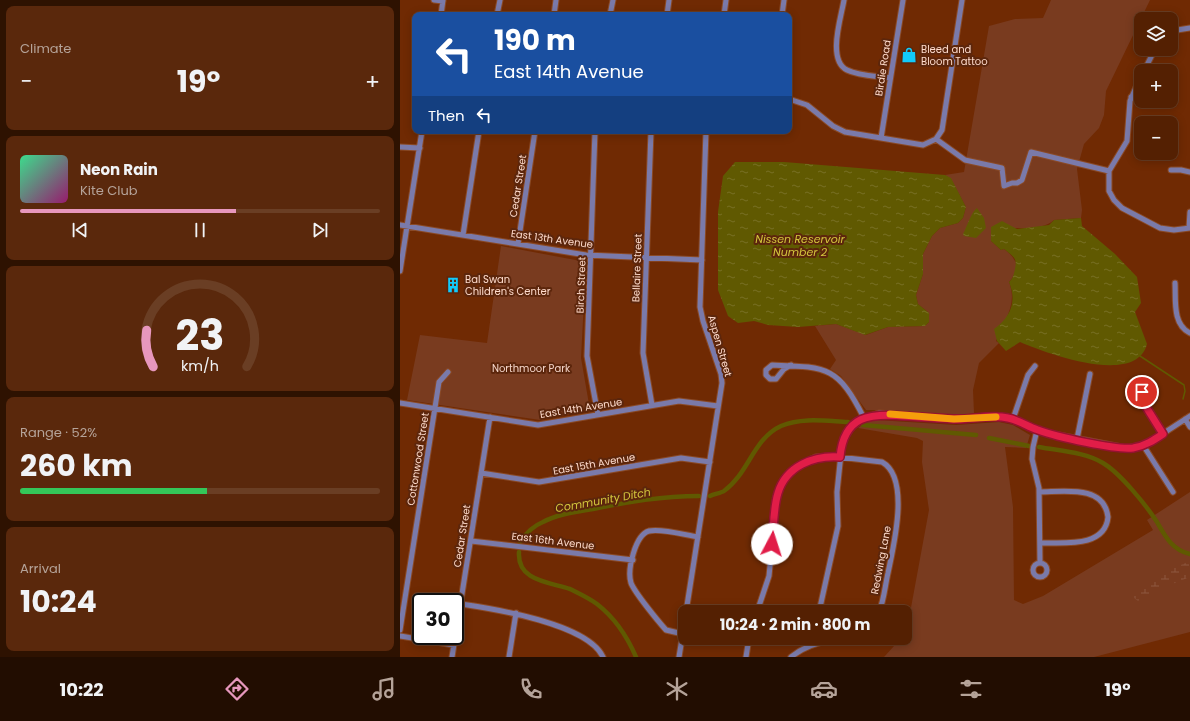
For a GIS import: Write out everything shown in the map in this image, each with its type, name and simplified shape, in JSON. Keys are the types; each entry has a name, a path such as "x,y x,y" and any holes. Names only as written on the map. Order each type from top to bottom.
{"street":[{"path":"434,0 443,1 441,12"},
{"path":"498,12 500,0"},
{"path":"554,12 556,0"},
{"path":"611,12 613,0"},
{"path":"667,12 669,0"},
{"path":"724,12 726,0"},
{"path":"782,12 784,0"},
{"path":"844,0 836,53 839,64 851,72 890,78"},
{"name":"Birdie Road","path":"881,138 903,0"},
{"path":"792,101 806,105 838,130 923,145 936,139 942,130 962,0"},
{"path":"1178,30 1190,28"},
{"path":"1134,91 1131,97 1127,141 1109,171 1109,191 1114,200 1122,208 1166,230 1190,228 1190,212"},
{"path":"400,271 422,134"},
{"path":"463,235 479,134"},
{"name":"Cedar Street","path":"518,244 535,134"},
{"name":"Birch Street","path":"595,134 587,356 598,415"},
{"name":"Bellaire Street","path":"651,134 643,353 652,405"},
{"name":"Aspen Street","path":"687,605 722,383 721,374 703,321 700,307 706,134"},
{"path":"936,139 965,160 1002,168 1004,186 1017,183 1022,180 1031,152 1070,160 1109,171"},
{"path":"400,147 420,148"},
{"path":"1171,170 1190,172"},
{"name":"East 13th Avenue","path":"400,225 591,255 702,260"},
{"path":"1175,283 1177,318 1182,327 1190,332"},
{"path":"791,366 784,369 776,379 770,379 766,375 766,370 770,365 791,366 819,368 838,378 851,392 864,418"},
{"path":"1013,419 1028,375 1035,366"},
{"name":"Cottonwood Street","path":"400,630 439,382 448,372"},
{"path":"1077,439 1090,374"},
{"path":"1146,386 1142,395 1143,402 1163,434"},
{"name":"East 14th Avenue","path":"400,403 542,425 679,401 718,406"},
{"path":"821,605 838,526 837,492 842,444 846,433 853,425 864,418 879,414 954,419 999,417 1013,419 1037,430 1121,448 1143,445 1190,416"},
{"name":"Cedar Street","path":"463,593 490,417"},
{"path":"1185,419 1190,427"},
{"path":"1037,430 1032,459 1038,481 1039,492 1040,563"},
{"path":"1143,445 1173,492"},
{"name":"Redwing Lane","path":"760,605 770,576 776,504 781,486 794,469 807,461 824,456 882,462 890,468 894,477 898,506 897,528 880,605"},
{"name":"East 15th Avenue","path":"481,473 539,482 678,458 710,462"},
{"path":"1039,492 1090,494 1103,503 1108,517 1103,531 1086,541 1040,542"},
{"path":"678,633 666,630 633,585 631,575 633,560 638,540 642,535 650,530 698,537"},
{"name":"East 16th Avenue","path":"471,541 633,560"},
{"path":"464,604 516,613 586,638 594,644 602,657"},
{"path":"509,657 516,613"},
{"path":"400,636 412,638"},
{"name":"Cedar Street","path":"452,657 454,645"},
{"path":"679,657 681,645"},
{"path":"746,657 748,645"},
{"path":"791,657 812,645"}],"green space":[{"path":"1051,0 1150,0 1144,12 1134,12 1134,33 1106,91 1104,115 1099,128 1084,144 1077,169 1082,210 1081,218 1054,220 1049,224 1033,227 991,227 991,241 1001,250 1004,249 1012,256 1016,264 1016,268 1013,277 1009,282 1012,298 1011,305 996,341 999,343 979,363 973,390 974,413 947,416 866,410 841,376 830,369 836,360 815,326 836,324 866,335 888,327 925,326 929,322 929,313 918,304 916,295 923,274 923,254 932,236 940,228 958,223 963,218 966,207 951,179 945,175 964,172 989,26 1015,19 1043,18"},
{"name":"Northmoor Park","path":"501,246 586,262 581,358 590,410 540,420 407,400 420,335 487,343"},
{"path":"877,420 956,425 999,422 1013,425 1030,435 1026,448 1005,447 1013,507 1014,600 1023,604 1043,596 1153,530 1147,520 1190,492 1190,632 1094,657 884,657 894,645 912,645 911,605 929,510 922,462 923,441 917,438 858,428 866,422"},
{"path":"1190,561 1190,577 1152,592 1138,601 1129,594 1153,577"}],"water":[{"name":"Nissen Reservoir Number 2","path":"735,162 784,162 945,175 951,178 966,207 963,218 958,223 940,228 932,236 923,254 923,274 916,295 918,304 929,313 929,322 925,326 888,327 865,335 836,324 798,327 768,325 754,321 738,323 728,316 718,290 718,212 723,176"},
{"path":"977,208 984,218 986,228 976,238 964,236 963,234 969,220"},
{"path":"1081,218 1082,226 1115,254 1137,277 1141,303 1135,312 1147,344 1139,357 1126,363 1109,365 1069,359 1020,342 1006,351 997,341 994,329 1005,319 1011,308 1012,296 1009,282 1014,274 1016,264 1015,259 1011,254 1004,249 1001,250 991,241 991,227 1002,221 1017,229 1049,225 1054,220"}],"waterway":[{"path":"1140,356 1184,385 1185,391 1183,399"},
{"name":"Community Ditch","path":"710,496 724,491 732,484 740,475 764,439 781,426 797,421 823,420 848,422"},
{"name":"Community Ditch","path":"863,425 976,435"},
{"name":"Community Ditch","path":"989,438 1029,446"},
{"path":"1039,447 1072,452 1088,456 1103,463 1117,474 1140,498 1170,542 1178,549 1190,554"},
{"name":"Community Ditch","path":"520,542 527,533 536,526 561,515 645,500 699,496"},
{"name":"Community Ditch","path":"519,552 520,562 523,569 529,575 544,582 570,589 591,600 603,609 620,628 636,657"}],"slow traffic":[{"path":"890,414 954,419 996,417"}],"place":[{"name":"Bleed and Bloom Tattoo","path":"909,55"},
{"name":"Bal Swan Children's Center","path":"453,285"}],"route":[{"path":"772,544 778,494 787,476 800,465 816,457 840,457 840,452 846,433 859,420 868,416 883,414 954,419 1004,417 1019,421 1037,430 1064,437 1121,448 1134,448 1148,444 1163,434 1143,402 1142,392"}]}
